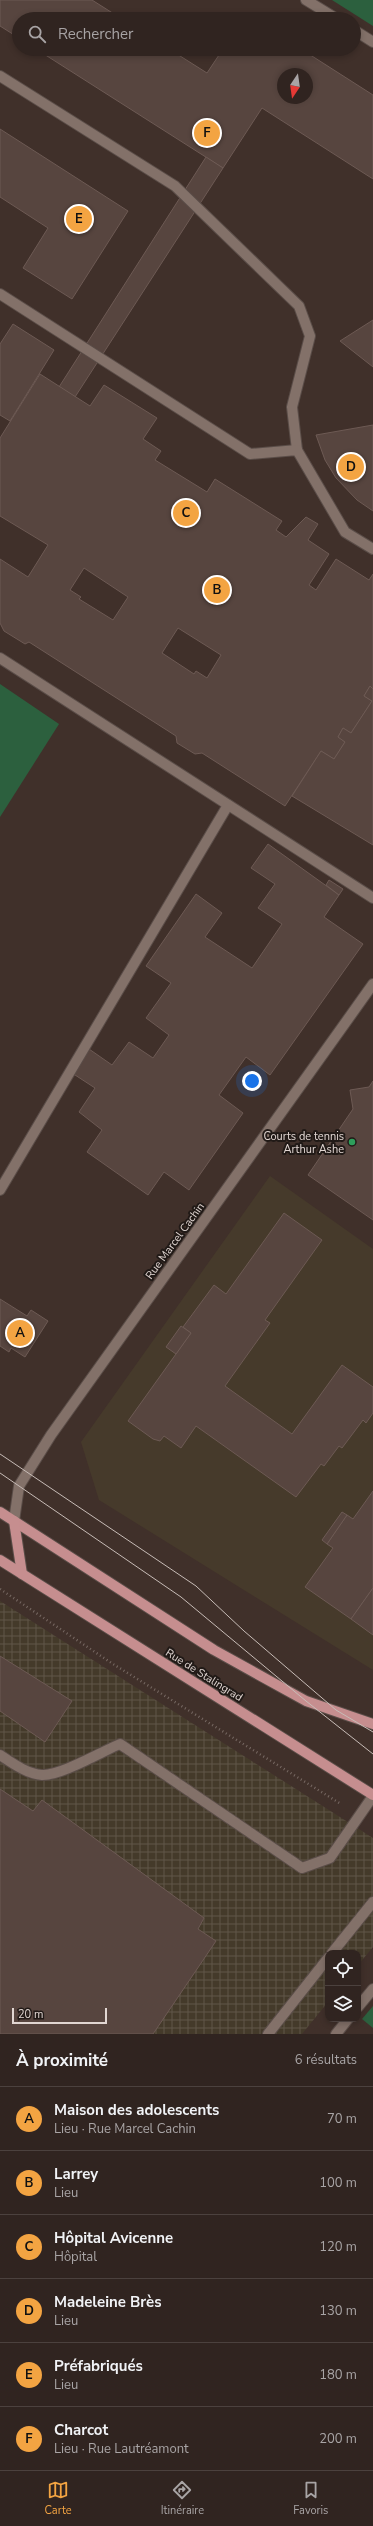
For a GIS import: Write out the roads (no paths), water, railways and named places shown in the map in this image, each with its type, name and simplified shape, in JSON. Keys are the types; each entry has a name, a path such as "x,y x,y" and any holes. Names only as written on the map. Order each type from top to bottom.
{"main road":[{"path":"0,1512 240,1665 306,1701 373,1724"},
{"path":"14,1521 22,1574"},
{"name":"Rue de Stalingrad","path":"0,1560 373,1796"}],"street":[{"path":"306,0 325,12"},
{"path":"361,34 373,42"},
{"path":"0,76 175,186 299,306 310,336 292,407 297,450 345,532 373,549"},
{"path":"0,294 250,454 297,450"},
{"path":"0,658 373,898"},
{"path":"0,1190 228,805"},
{"name":"Rue Marcel Cachin","path":"14,1521 19,1486 51,1435 373,984"},
{"path":"0,1755 19,1767 42,1775 68,1770 79,1762 120,1744 302,1868 330,1858 373,1796"},
{"path":"334,1950 373,1902"},
{"path":"268,2034 325,1962"},
{"path":"361,2003 373,1989"},
{"path":"336,2034 346,2022"}],"tram line":[{"path":"0,1454 196,1586 244,1631 336,1710 373,1732"},
{"path":"0,1473 181,1597 306,1701 373,1754"}],"place":[{"name":"Charcot","path":"207,133"},
{"name":"Préfabriqués","path":"79,219"},
{"name":"Madeleine Brès","path":"351,467"},
{"name":"Hôpital Avicenne","path":"186,513"},
{"name":"Larrey","path":"217,590"},
{"name":"Courts de tennis Arthur Ashe","path":"352,1142"},
{"name":"Maison des adolescents","path":"20,1333"}]}
